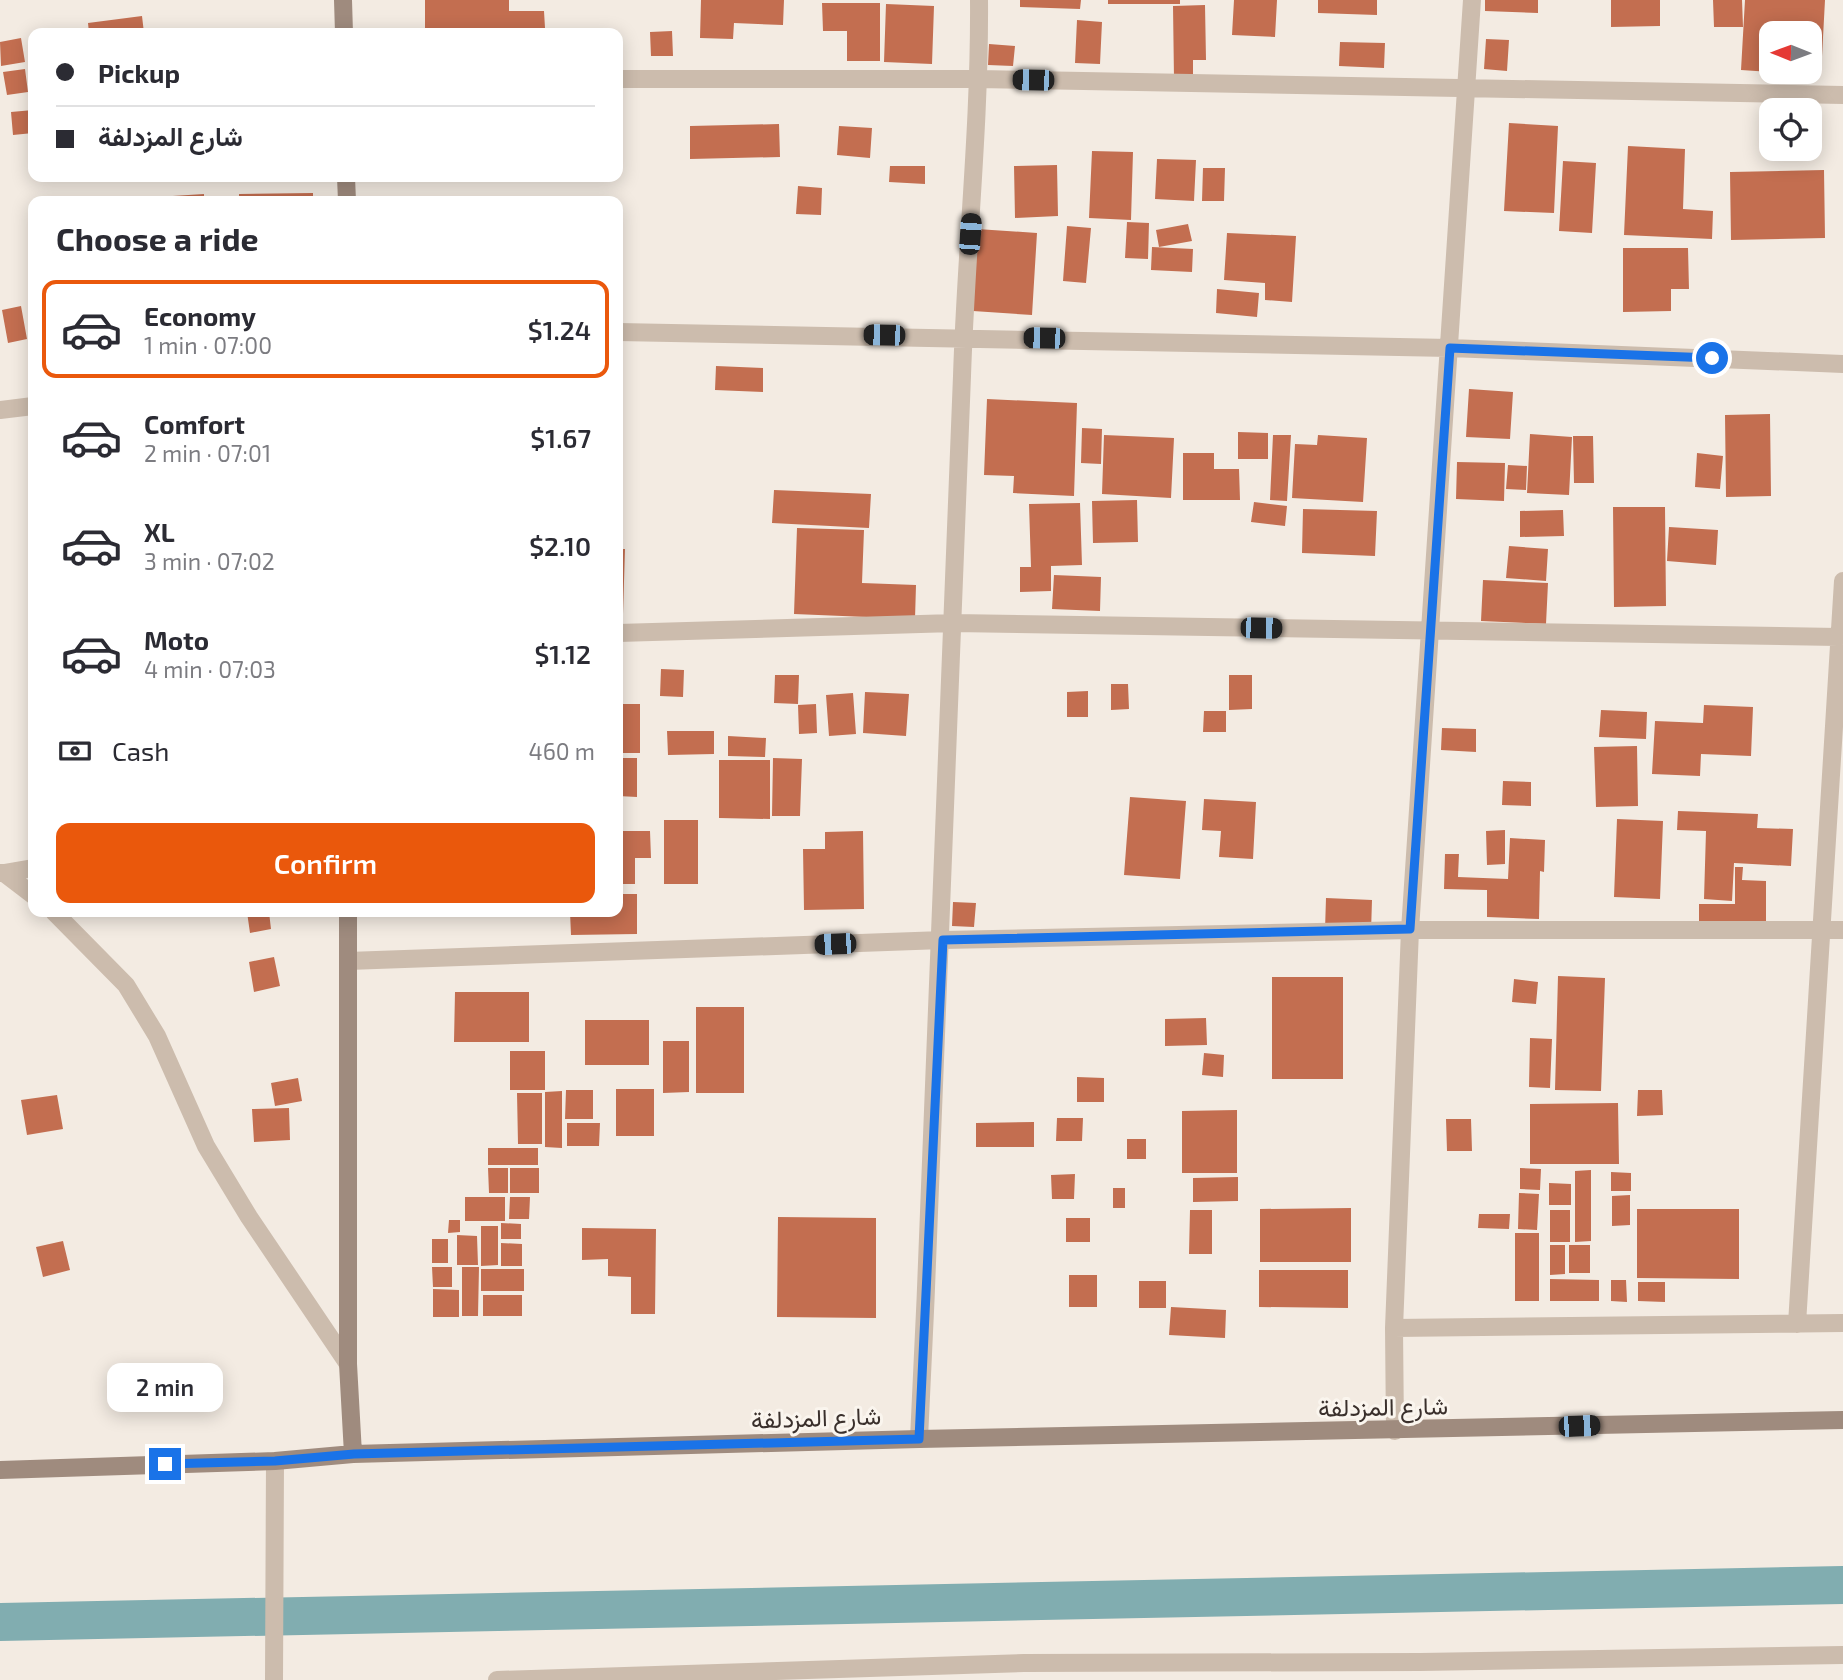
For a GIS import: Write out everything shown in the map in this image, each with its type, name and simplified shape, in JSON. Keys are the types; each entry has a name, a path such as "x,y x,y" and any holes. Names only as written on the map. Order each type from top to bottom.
{"street":[{"path":"344,0 344,28"},
{"path":"919,1439 943,940 963,337 979,79 979,0"},
{"path":"1395,1431 1394,1328 1410,929 1472,0"},
{"path":"623,79 979,79 1843,94"},
{"path":"623,332 1450,348 1843,363"},
{"path":"0,410 28,407"},
{"path":"1797,1324 1843,581"},
{"path":"623,633 954,623 1838,637"},
{"path":"2,873 28,869"},
{"path":"2,873 28,891"},
{"path":"59,917 126,985 157,1036 206,1146 249,1217 348,1363"},
{"path":"348,917 348,1363 354,1454"},
{"path":"348,961 943,940 1410,929 1843,930"},
{"path":"1394,1328 1843,1323"},
{"name":"شارع المزدلفة","path":"0,1470 275,1461 354,1454 1843,1420"},
{"path":"274,1675 275,1461"},
{"path":"497,1680 1024,1663 1420,1662 1843,1656"}],"building":[{"path":"425,0 509,0 509,11 544,11 545,28 425,28"},
{"path":"701,0 784,0 783,25 734,23 733,39 700,38"},
{"path":"1020,0 1081,0 1080,9 1020,7"},
{"path":"1108,0 1180,0 1180,4 1108,4"},
{"path":"1234,0 1277,0 1275,37 1232,35"},
{"path":"1318,0 1377,0 1377,15 1318,13"},
{"path":"1485,0 1538,0 1538,13 1485,11"},
{"path":"1611,0 1660,0 1660,26 1611,27"},
{"path":"1713,0 1742,0 1743,27 1714,27"},
{"path":"1745,0 1825,0 1822,56 1822,21 1759,21 1759,71 1741,70"},
{"path":"822,3 880,3 880,61 847,61 847,31 823,31"},
{"path":"886,4 934,6 932,64 884,62"},
{"path":"1205,5 1206,60 1193,60 1193,79 1174,79 1173,6"},
{"path":"142,16 143,28 88,28 88,23"},
{"path":"1077,20 1102,22 1100,64 1075,63"},
{"path":"672,31 673,56 651,56 650,32"},
{"path":"21,38 25,62 1,66 0,42"},
{"path":"1486,39 1509,40 1507,71 1484,69"},
{"path":"1340,42 1385,43 1384,68 1339,66"},
{"path":"989,44 1015,46 1013,66 988,65"},
{"path":"25,69 28,92 7,95 3,72"},
{"path":"28,110 28,134 13,135 11,112"},
{"path":"1509,123 1558,126 1554,213 1504,211"},
{"path":"779,124 780,157 690,159 690,126"},
{"path":"839,126 872,128 870,158 837,155"},
{"path":"1628,146 1685,149 1683,209 1713,211 1712,239 1624,235"},
{"path":"1092,151 1133,152 1131,220 1089,218"},
{"path":"1157,159 1196,160 1194,201 1155,199"},
{"path":"1563,161 1596,163 1592,233 1559,231"},
{"path":"1057,165 1058,216 1015,218 1014,166"},
{"path":"890,166 925,166 925,184 889,182"},
{"path":"1203,168 1225,168 1224,201 1202,201"},
{"path":"1824,170 1825,238 1731,240 1730,172"},
{"path":"798,186 822,188 821,215 796,214"},
{"path":"313,193 313,196 239,196"},
{"path":"204,194 204,196 173,196"},
{"path":"1127,222 1149,223 1148,259 1125,258"},
{"path":"1188,224 1192,241 1159,247 1156,230"},
{"path":"1067,226 1091,228 1086,283 1063,281"},
{"path":"977,229 1037,233 1032,315 973,311"},
{"path":"1227,233 1296,236 1292,302 1265,300 1265,283 1224,280"},
{"path":"1152,247 1193,249 1192,272 1151,270"},
{"path":"1623,248 1688,248 1689,289 1671,289 1671,311 1623,312"},
{"path":"1217,289 1259,293 1257,317 1216,313"},
{"path":"21,306 27,339 8,343 2,310"},
{"path":"716,366 763,368 763,392 715,390"},
{"path":"1469,389 1513,392 1510,439 1466,437"},
{"path":"987,399 1077,403 1074,496 1013,493 1014,476 984,475"},
{"path":"1770,414 1771,496 1726,497 1725,415"},
{"path":"1082,428 1102,429 1101,464 1081,463"},
{"path":"1238,432 1268,433 1268,459 1238,459"},
{"path":"1530,434 1572,437 1569,495 1527,493"},
{"path":"1104,435 1174,438 1171,498 1102,494"},
{"path":"1273,435 1291,435 1287,501 1270,500"},
{"path":"1318,435 1367,438 1363,502 1292,498 1295,444 1317,445"},
{"path":"1573,436 1593,436 1594,483 1574,483"},
{"path":"1183,453 1214,453 1214,469 1239,469 1240,500 1183,500"},
{"path":"1697,453 1723,456 1720,489 1695,487"},
{"path":"1457,462 1505,463 1504,501 1456,499"},
{"path":"1508,465 1527,466 1526,490 1506,489"},
{"path":"774,490 871,494 869,528 772,523"},
{"path":"1137,500 1138,542 1093,543 1092,501"},
{"path":"1254,502 1287,506 1285,526 1251,522"},
{"path":"1080,503 1082,565 1051,566 1051,591 1020,592 1020,567 1031,567 1029,504"},
{"path":"1613,507 1665,507 1666,606 1614,607"},
{"path":"1303,509 1377,511 1375,556 1302,553"},
{"path":"1563,510 1564,536 1520,537 1520,511"},
{"path":"1669,527 1718,530 1716,565 1667,561"},
{"path":"797,528 864,530 862,583 916,585 915,619 794,614"},
{"path":"1509,546 1548,549 1546,581 1506,578"},
{"path":"623,549 625,549 623,614"},
{"path":"1054,575 1101,577 1100,611 1052,609"},
{"path":"1483,580 1548,583 1546,624 1481,621"},
{"path":"661,669 684,670 683,697 660,696"},
{"path":"775,675 799,675 798,704 774,703"},
{"path":"1229,675 1252,675 1252,709 1229,710"},
{"path":"1111,684 1128,684 1129,709 1111,710"},
{"path":"1088,691 1088,717 1067,717 1067,692"},
{"path":"865,692 909,694 906,736 863,733"},
{"path":"853,693 856,734 829,736 826,695"},
{"path":"623,704 640,704 640,753 623,753"},
{"path":"816,704 817,733 799,734 798,705"},
{"path":"1704,705 1753,707 1751,756 1701,754 1700,776 1652,774 1655,721 1703,723"},
{"path":"1601,710 1647,712 1646,739 1599,737"},
{"path":"1204,711 1226,711 1226,732 1203,732"},
{"path":"1442,728 1476,729 1476,752 1441,750"},
{"path":"667,731 714,731 714,754 668,755"},
{"path":"728,736 766,738 765,757 728,756"},
{"path":"1637,746 1638,806 1596,807 1594,747"},
{"path":"623,758 637,758 637,797 623,796"},
{"path":"773,758 802,759 800,816 772,816"},
{"path":"719,760 770,760 770,819 719,818"},
{"path":"1503,781 1531,782 1531,806 1502,805"},
{"path":"1130,797 1186,801 1180,879 1124,875"},
{"path":"1204,799 1256,802 1253,859 1219,857 1221,831 1202,830"},
{"path":"1678,811 1758,814 1757,828 1793,829 1791,866 1734,863 1732,901 1704,899 1706,831 1677,830"},
{"path":"1617,819 1663,821 1660,899 1614,897"},
{"path":"664,820 698,820 698,884 664,884"},
{"path":"1505,830 1505,864 1487,865 1486,831"},
{"path":"623,831 650,831 651,858 635,858 635,884 623,884"},
{"path":"863,831 864,909 804,910 803,849 825,849 825,832"},
{"path":"1510,838 1545,840 1544,872 1540,871 1539,919 1487,917 1487,890 1444,889 1445,854 1459,854 1458,877 1508,879"},
{"path":"1735,867 1743,867 1742,880 1766,881 1766,930 1699,930 1699,904 1735,904"},
{"path":"623,894 637,894 637,934 571,935 570,917 623,917"},
{"path":"1326,898 1372,900 1371,932 1325,930"},
{"path":"953,902 976,903 974,927 952,926"},
{"path":"248,917 270,917 271,929 250,933"},
{"path":"274,957 280,986 254,992 249,962"},
{"path":"1558,976 1605,978 1601,1091 1555,1090"},
{"path":"1272,977 1343,977 1343,1079 1272,1079"},
{"path":"1514,979 1538,982 1536,1004 1512,1002"},
{"path":"455,992 529,992 529,1042 454,1042"},
{"path":"696,1007 744,1007 744,1093 696,1093"},
{"path":"1206,1018 1207,1045 1165,1046 1165,1019"},
{"path":"585,1020 649,1020 649,1065 585,1065"},
{"path":"1530,1038 1552,1039 1550,1088 1529,1087"},
{"path":"663,1041 689,1041 689,1092 663,1093"},
{"path":"510,1051 545,1051 545,1090 510,1090"},
{"path":"1204,1053 1224,1055 1223,1077 1202,1075"},
{"path":"1077,1077 1104,1078 1104,1102 1077,1102"},
{"path":"298,1078 302,1101 275,1106 271,1083"},
{"path":"616,1089 654,1089 654,1136 616,1136"},
{"path":"566,1090 593,1090 593,1119 565,1119"},
{"path":"1638,1090 1662,1090 1663,1115 1637,1116"},
{"path":"562,1091 562,1148 545,1147 545,1092"},
{"path":"517,1093 542,1093 542,1144 518,1144"},
{"path":"57,1095 63,1129 27,1135 21,1100"},
{"path":"1618,1103 1619,1164 1530,1164 1530,1104"},
{"path":"289,1108 290,1140 254,1142 252,1109"},
{"path":"1237,1110 1237,1173 1182,1173 1182,1111"},
{"path":"1057,1118 1083,1118 1082,1141 1056,1141"},
{"path":"1446,1119 1471,1119 1472,1151 1447,1151"},
{"path":"1034,1122 1034,1147 976,1147 976,1123"},
{"path":"567,1123 600,1123 599,1146 567,1146"},
{"path":"1127,1139 1146,1139 1146,1159 1127,1159"},
{"path":"488,1148 538,1148 538,1165 488,1165"},
{"path":"488,1168 508,1168 508,1193 489,1193"},
{"path":"510,1168 539,1168 539,1193 510,1193"},
{"path":"1520,1168 1541,1169 1540,1190 1520,1189"},
{"path":"1591,1170 1591,1241 1575,1242 1575,1171"},
{"path":"1611,1172 1631,1173 1631,1191 1611,1191"},
{"path":"1075,1174 1074,1199 1052,1199 1051,1175"},
{"path":"1238,1177 1238,1201 1193,1202 1193,1178"},
{"path":"1549,1183 1571,1184 1571,1205 1549,1205"},
{"path":"1113,1188 1125,1188 1125,1208 1113,1208"},
{"path":"1519,1193 1539,1194 1537,1230 1518,1229"},
{"path":"1630,1195 1630,1225 1612,1226 1612,1196"},
{"path":"465,1197 505,1197 505,1221 465,1221"},
{"path":"510,1197 530,1197 529,1219 509,1219"},
{"path":"1351,1208 1351,1262 1260,1262 1260,1209"},
{"path":"1637,1209 1739,1209 1739,1279 1637,1278"},
{"path":"1190,1210 1212,1210 1212,1254 1189,1254"},
{"path":"1550,1210 1570,1210 1570,1242 1550,1242"},
{"path":"1479,1214 1510,1214 1509,1229 1478,1228"},
{"path":"778,1217 876,1218 876,1318 777,1317"},
{"path":"1066,1218 1090,1218 1090,1242 1066,1242"},
{"path":"449,1220 460,1220 460,1232 448,1233"},
{"path":"501,1223 521,1224 521,1239 501,1239"},
{"path":"481,1226 498,1226 498,1265 481,1266"},
{"path":"582,1228 656,1229 655,1314 631,1314 631,1277 608,1276 608,1259 582,1260"},
{"path":"1515,1233 1539,1233 1539,1301 1515,1301"},
{"path":"457,1235 477,1236 478,1265 457,1265"},
{"path":"432,1239 448,1239 448,1263 432,1263"},
{"path":"63,1241 70,1270 43,1277 36,1247"},
{"path":"501,1243 522,1244 522,1266 501,1266"},
{"path":"1550,1245 1565,1245 1565,1274 1550,1275"},
{"path":"1569,1245 1590,1245 1590,1273 1569,1273"},
{"path":"432,1267 452,1267 452,1287 433,1287"},
{"path":"462,1267 479,1267 478,1316 462,1316"},
{"path":"481,1269 524,1269 524,1291 481,1291"},
{"path":"1259,1270 1348,1270 1348,1308 1259,1307"},
{"path":"1069,1275 1097,1275 1097,1307 1069,1307"},
{"path":"1550,1279 1599,1280 1599,1301 1550,1301"},
{"path":"1611,1280 1626,1280 1627,1302 1611,1301"},
{"path":"1139,1281 1166,1281 1166,1308 1139,1308"},
{"path":"1638,1282 1665,1282 1665,1302 1638,1301"},
{"path":"433,1289 459,1290 459,1317 433,1317"},
{"path":"483,1295 522,1295 522,1316 483,1316"},
{"path":"1171,1307 1226,1310 1225,1338 1169,1335"}],"waterway":[{"path":"0,1622 1843,1585"}],"route":[{"path":"165,1464 275,1461 354,1454 919,1439 943,940 1410,929 1450,348 1712,358"}]}
